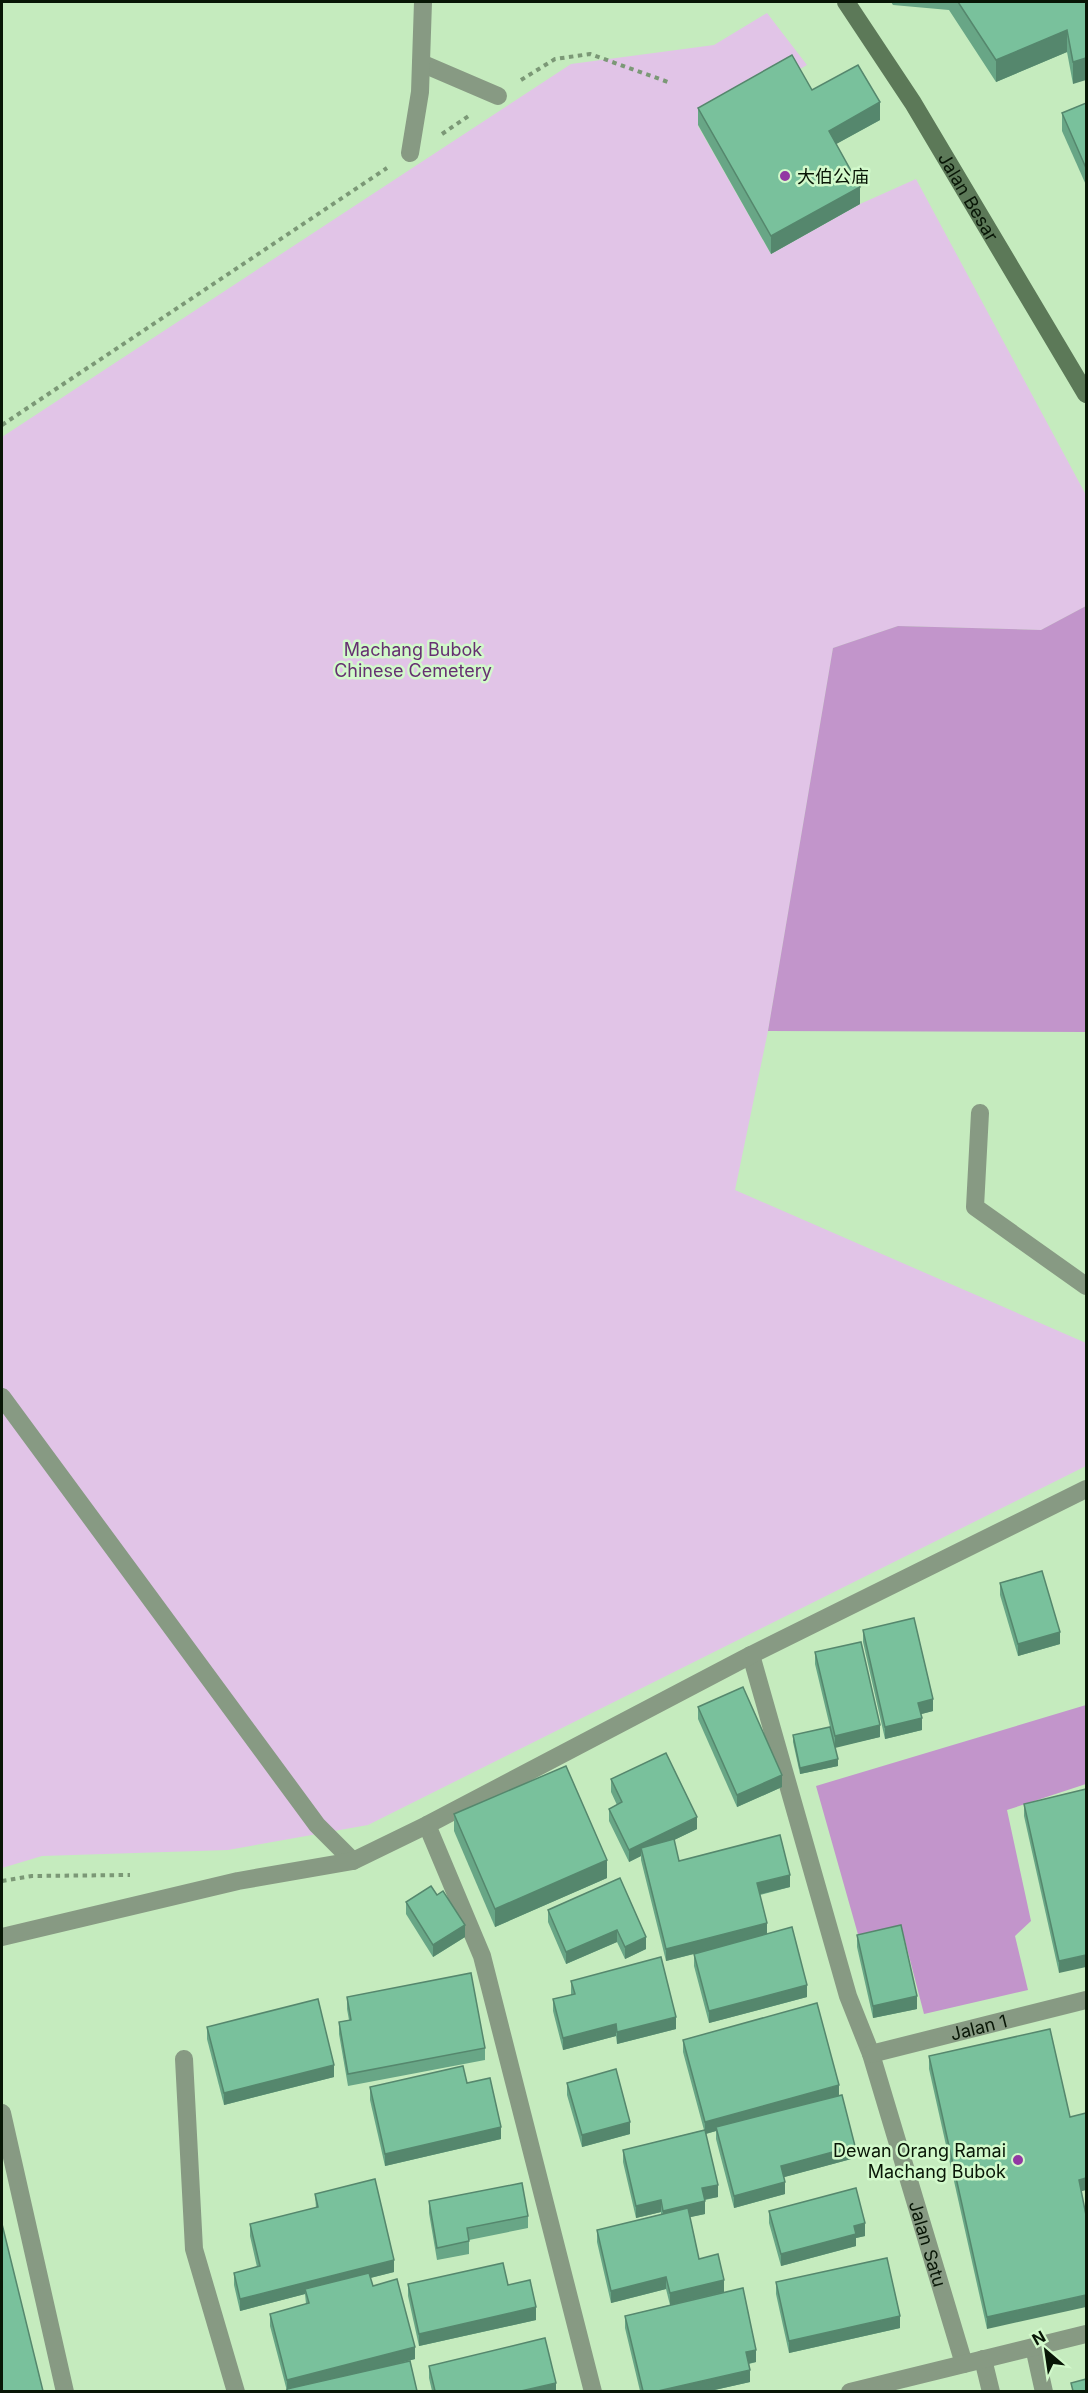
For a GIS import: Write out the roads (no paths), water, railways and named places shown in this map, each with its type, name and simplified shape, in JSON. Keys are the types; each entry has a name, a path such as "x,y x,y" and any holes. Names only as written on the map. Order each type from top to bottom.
{"main road":[{"name":"Jalan Besar","path":"846,2 913,103 1086,394"}],"street":[{"path":"410,153 420,92 423,2"},
{"path":"421,63 498,96"},
{"path":"980,1113 975,1207 1086,1286"},
{"path":"2,1397 317,1825 353,1861"},
{"path":"2,1937 238,1881 353,1861 427,1825 751,1655 1086,1489"},
{"name":"Jalan Satu","path":"751,1655 848,1996 871,2054 964,2364"},
{"path":"427,1825 482,1956 593,2391"},
{"name":"Jalan 1","path":"871,2054 1086,2000"},
{"path":"184,2059 194,2248 236,2391"},
{"path":"2,2113 65,2391"},
{"path":"850,2391 1086,2334"},
{"path":"1034,2347 1044,2391"},
{"path":"983,2359 991,2391"}],"place":[{"name":"大伯公庙","path":"785,176"},
{"name":"Dewan Orang Ramai Machang Bubok","path":"1018,2160"}],"park label":[{"name":"Machang Bubok Chinese Cemetery","path":"413,659"}]}
